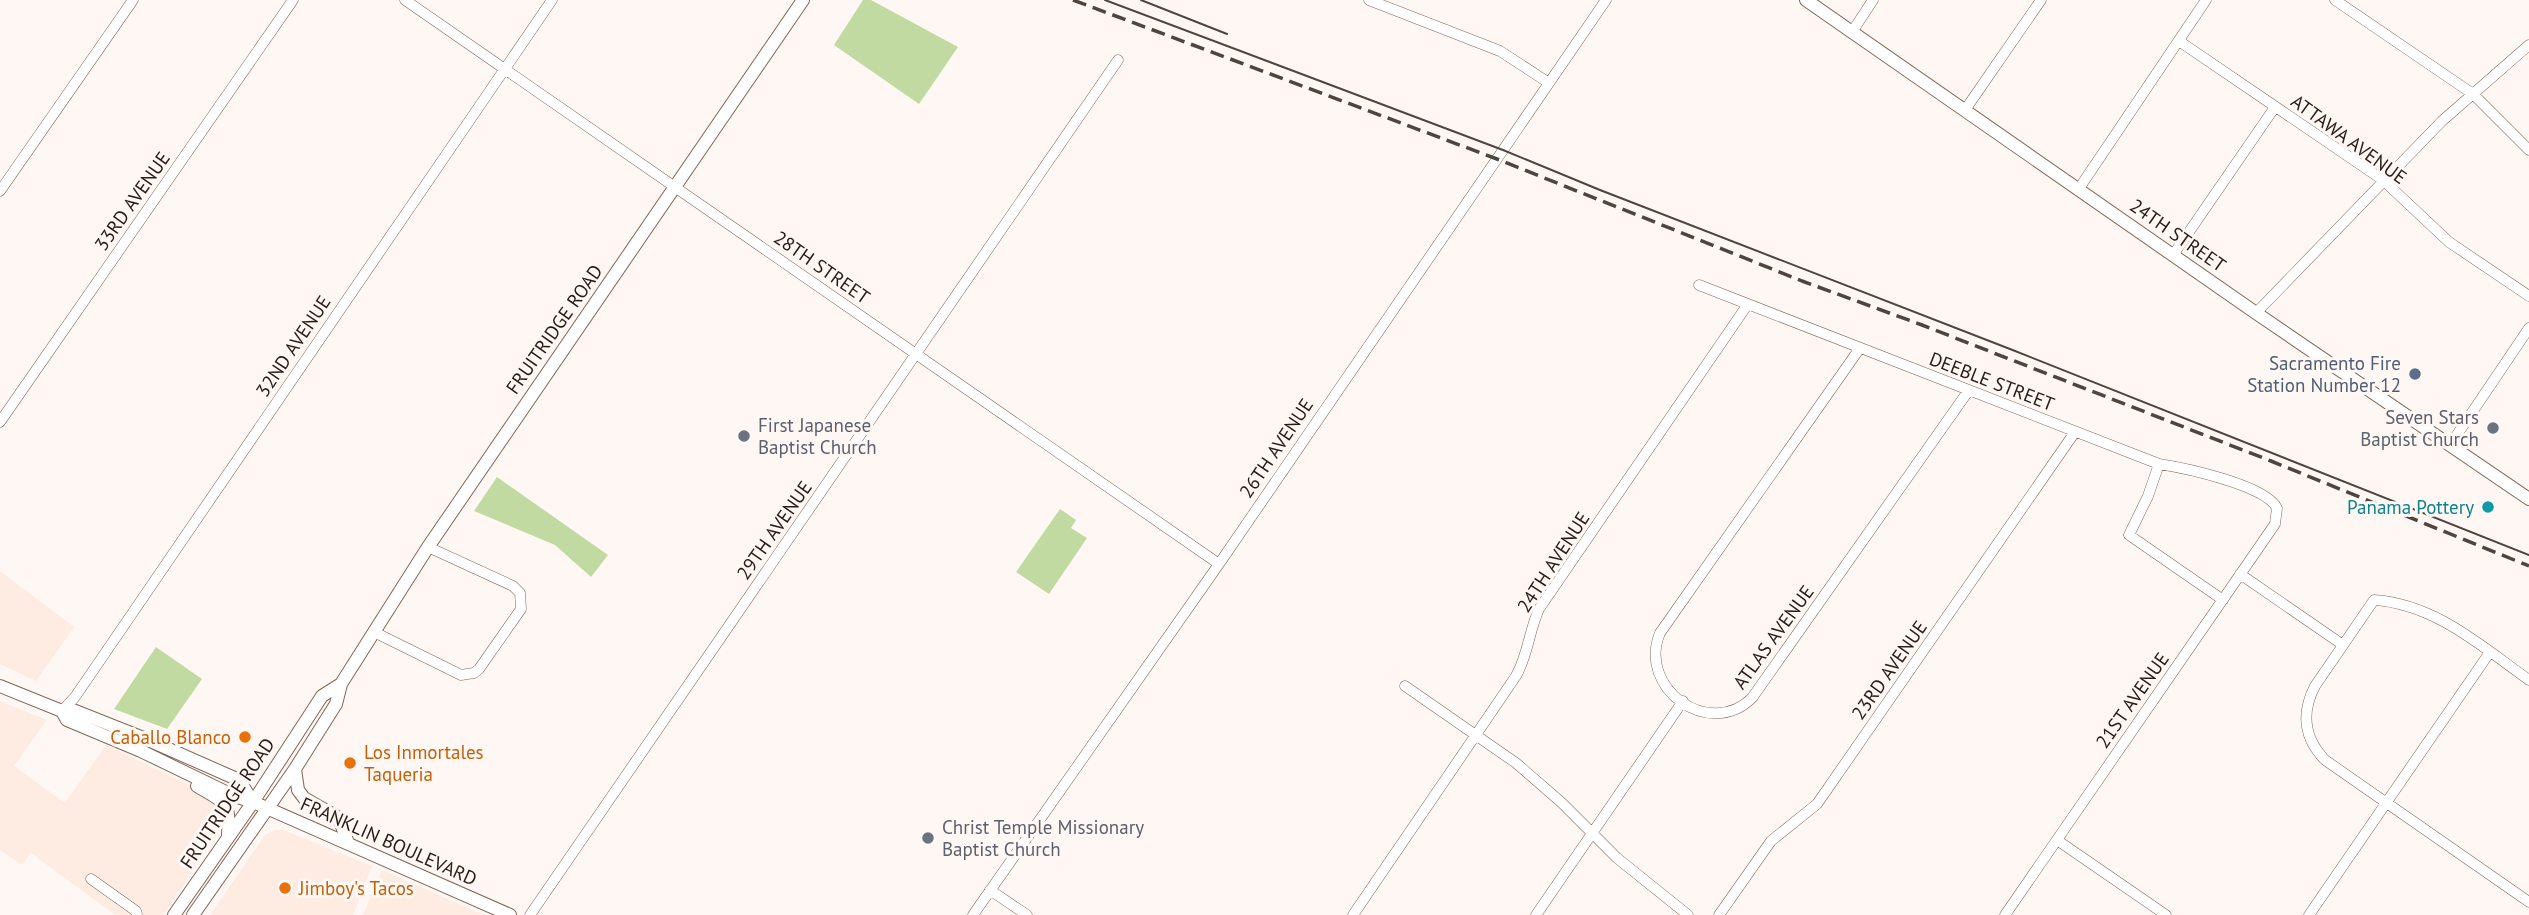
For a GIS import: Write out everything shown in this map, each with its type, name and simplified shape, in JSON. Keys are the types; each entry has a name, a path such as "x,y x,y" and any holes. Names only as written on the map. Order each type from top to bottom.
{"main road":[{"name":"FRUITRIDGE ROAD","path":"193,915 295,769 336,704 341,684 428,547 803,0"},
{"name":"24TH STREET","path":"1807,0 2078,190 2529,499"},
{"name":"FRUITRIDGE ROAD","path":"174,915 253,802 322,696 341,684"},
{"name":"FRANKLIN BOULEVARD","path":"0,686 62,711 73,710 110,724 239,780 253,802"},
{"name":"FRANKLIN BOULEVARD","path":"62,711 67,720 180,769 232,795 510,915"},
{"path":"180,769 188,781 228,807 228,836"},
{"path":"295,769 298,790 316,807 339,818 348,843"}],"street":[{"path":"0,191 133,0"},
{"name":"33RD AVENUE","path":"0,422 293,0"},
{"name":"28TH STREET","path":"405,0 1219,564"},
{"name":"32ND AVENUE","path":"62,711 75,696 552,0"},
{"path":"1369,0 1492,48 1549,83"},
{"name":"26TH AVENUE","path":"973,915 1219,564 1606,0"},
{"path":"1852,32 1873,0"},
{"path":"1965,110 2041,0"},
{"path":"2078,190 2206,0"},
{"path":"2335,0 2473,94 2529,150"},
{"name":"ATTAWA AVENUE","path":"2179,41 2383,180 2449,243 2529,296"},
{"path":"2256,313 2383,180 2529,45"},
{"name":"29TH AVENUE","path":"530,915 1118,61"},
{"path":"2173,255 2275,107"},
{"name":"DEEBLE STREET","path":"1699,285 2159,464 2211,475 2274,501"},
{"name":"24TH AVENUE","path":"1353,915 1521,666 1533,621 1539,609 1748,304"},
{"path":"2451,445 2529,328"},
{"path":"1536,915 1684,701 1665,687 1657,671 1654,652 1660,633 1860,348"},
{"name":"ATLAS AVENUE","path":"1684,701 1701,712 1723,714 1735,711 1752,698 1969,390"},
{"name":"23RD AVENUE","path":"1718,915 1771,841 1817,804 2075,432"},
{"path":"2159,464 2148,496 2129,535 2223,600"},
{"name":"21ST AVENUE","path":"2005,915 2277,520 2274,501"},
{"path":"374,632 461,675 467,675 479,669 521,609 520,593 513,586 428,547"},
{"path":"2240,574 2343,645"},
{"path":"2529,680 2448,623 2406,605 2374,600 2310,696 2306,720 2308,734 2325,760 2529,902"},
{"path":"2309,915 2490,652"},
{"path":"1405,686 1539,782 1645,882 1688,915"},
{"path":"2057,840 2166,915"},
{"path":"91,879 136,911 137,915"},
{"path":"990,890 1027,915"}],"shaded area":[{"path":"0,571 74,627 36,681 0,664"},
{"path":"0,701 47,720 14,766 65,803 106,745 218,802 224,819 163,915 115,915 31,853 22,865 0,850"},
{"path":"275,830 283,830 372,866 353,915 210,915 265,835"},
{"path":"382,870 483,915 363,915"}],"green space":[{"path":"863,0 871,0 958,47 919,104 834,45"},
{"path":"497,477 608,555 591,577 555,545 474,511"},
{"path":"1060,509 1076,520 1071,528 1087,538 1049,594 1016,572"},
{"path":"156,647 202,679 167,729 114,709"}],"tram line":[{"path":"1105,0 1503,150 2529,555"},
{"path":"1141,0 1227,34"}],"railway":[{"path":"1073,0 1497,159 1802,281 2271,461 2529,566"}],"place":[{"name":"Sacramento Fire Station Number 12","path":"2415,374"},
{"name":"Seven Stars Baptist Church","path":"2493,428"},
{"name":"First Japanese Baptist Church","path":"744,436"},
{"name":"Panama Pottery","path":"2488,507"},
{"name":"Caballo Blanco","path":"245,737"},
{"name":"Los Inmortales Taqueria","path":"350,763"},
{"name":"Christ Temple Missionary Baptist Church","path":"928,838"},
{"name":"Jimboy's Tacos","path":"285,888"}]}
